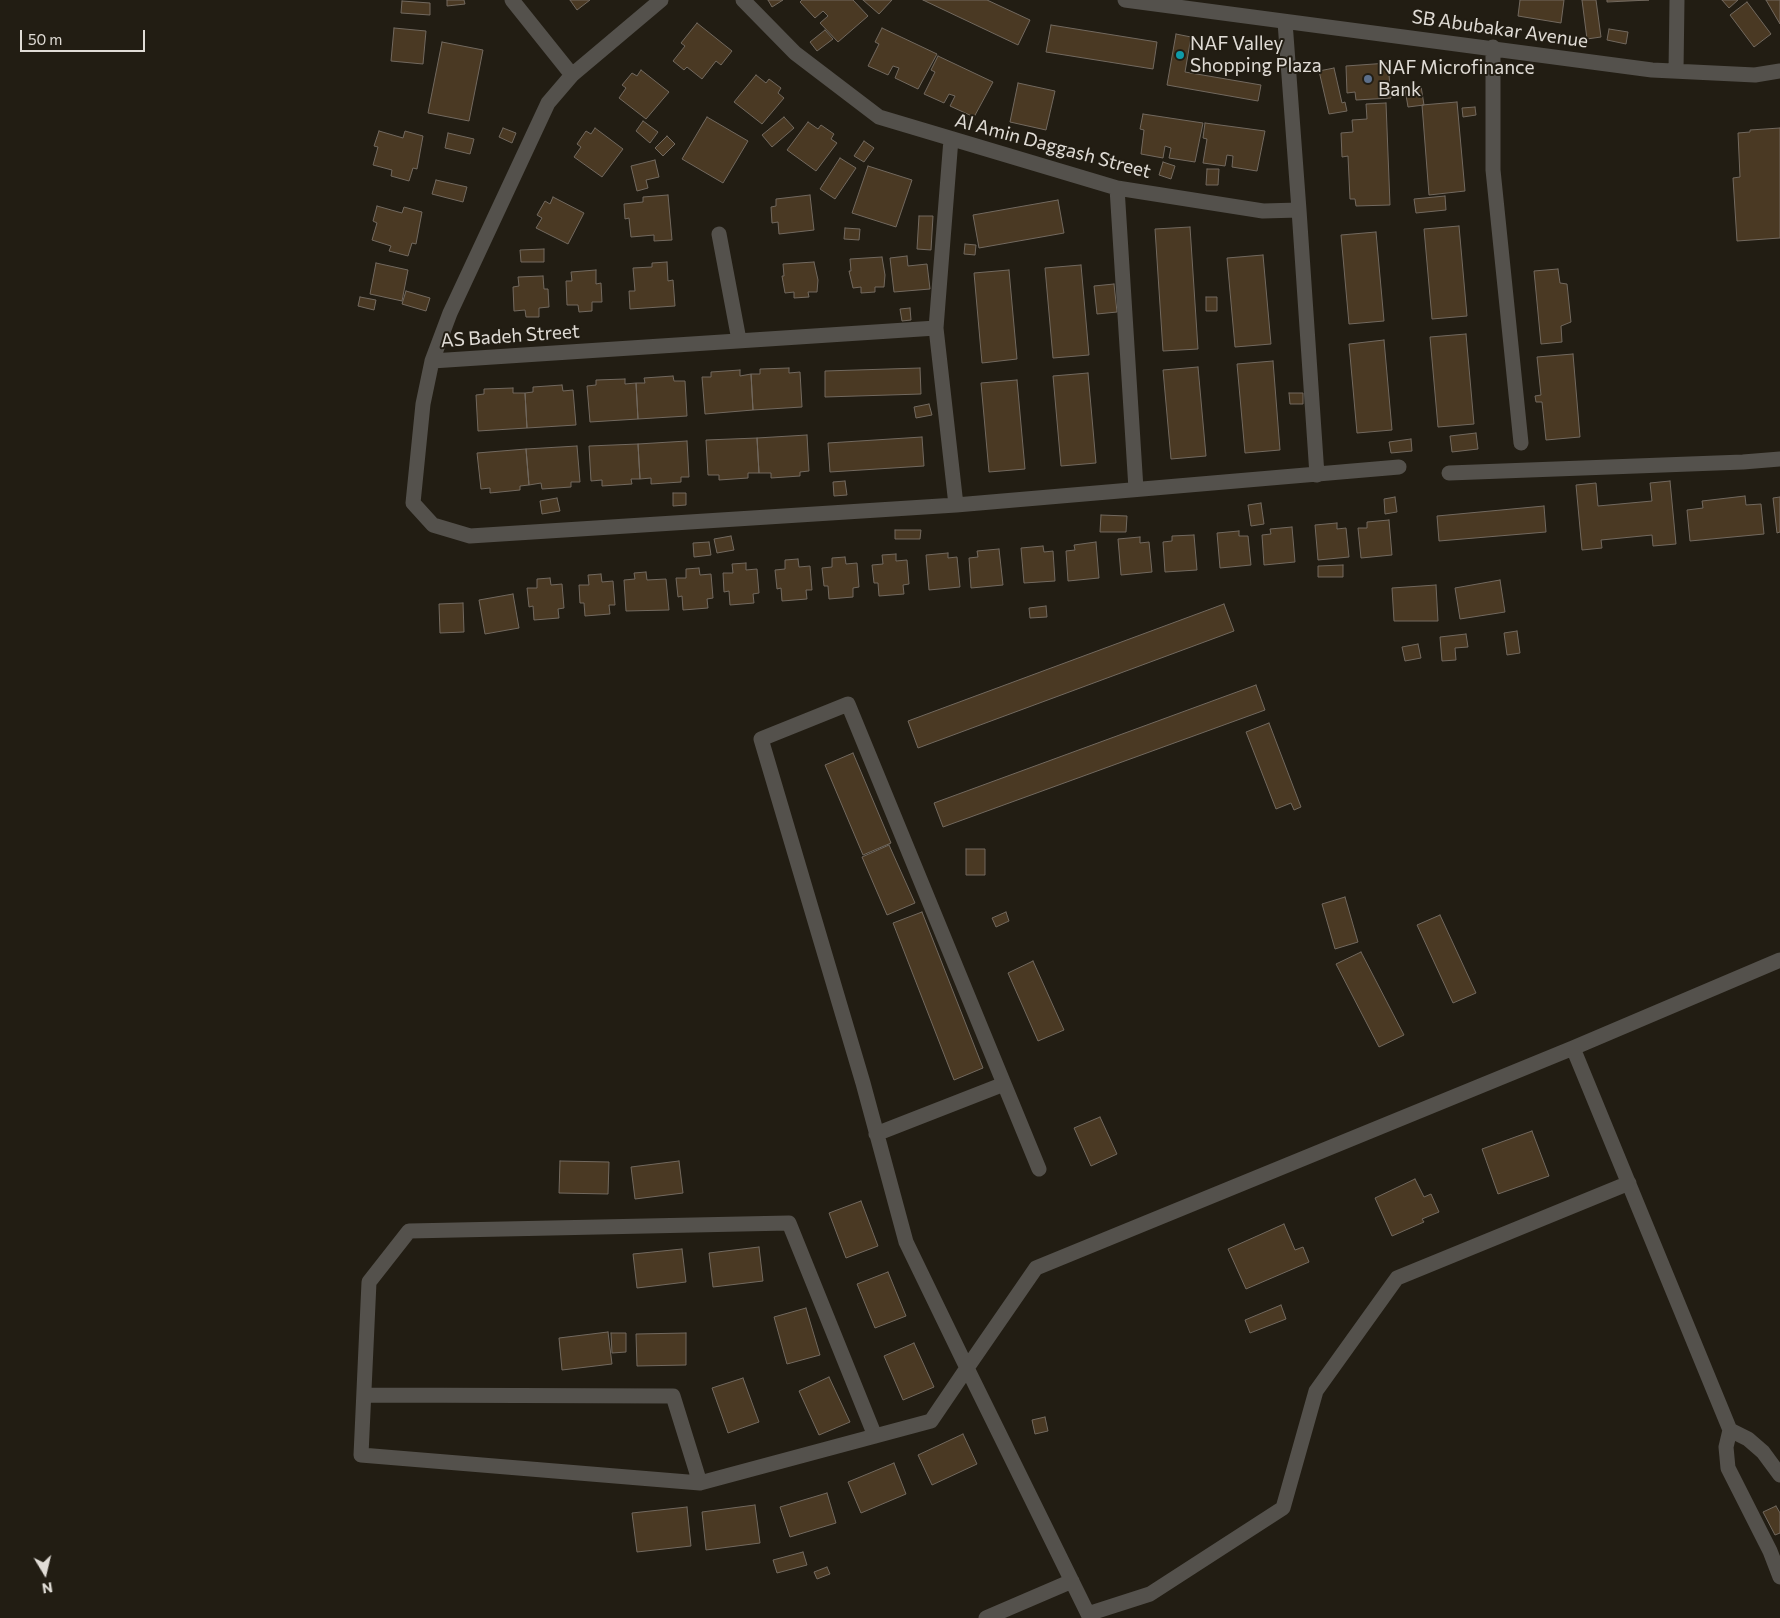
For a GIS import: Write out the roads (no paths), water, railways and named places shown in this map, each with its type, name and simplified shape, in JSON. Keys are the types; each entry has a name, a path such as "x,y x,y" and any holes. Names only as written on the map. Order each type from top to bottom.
{"street":[{"path":"512,0 572,75"},
{"name":"AS Badeh Street","path":"661,0 572,75 548,103 450,313 432,362 936,328"},
{"name":"Al Amin Daggash Street","path":"743,0 795,53 879,116 1118,188 1263,211 1299,210"},
{"name":"SB Abubakar Avenue","path":"1125,0 1162,2 1285,22 1494,47 1652,70 1755,75 1780,71"},
{"path":"1676,0 1676,71"},
{"path":"1285,22 1317,476"},
{"path":"1494,47 1493,170 1522,443"},
{"path":"951,139 936,328 956,505"},
{"path":"1118,188 1136,489"},
{"path":"719,234 739,340"},
{"path":"432,362 423,404 413,503 433,525 470,536 956,505 1136,489 1317,476 1399,467"},
{"path":"1449,473 1780,459"},
{"path":"1040,1169 848,704 761,739 906,1242 1089,1616 1150,1594 1283,1508 1316,1391 1397,1278 1628,1183"},
{"path":"875,1436 789,1223 409,1231 369,1282 361,1455 700,1483 931,1421 1036,1268 1574,1048 1780,960"},
{"path":"1574,1048 1730,1430 1726,1447 1728,1468 1770,1551 1780,1577"},
{"path":"876,1134 1004,1084"},
{"path":"364,1395 674,1396 700,1483"},
{"path":"1730,1430 1748,1439 1763,1452 1780,1475"},
{"path":"986,1618 1072,1581"}],"place":[{"name":"NAF Valley Shopping Plaza","path":"1180,55"},
{"name":"NAF Microfinance Bank","path":"1368,79"}]}
